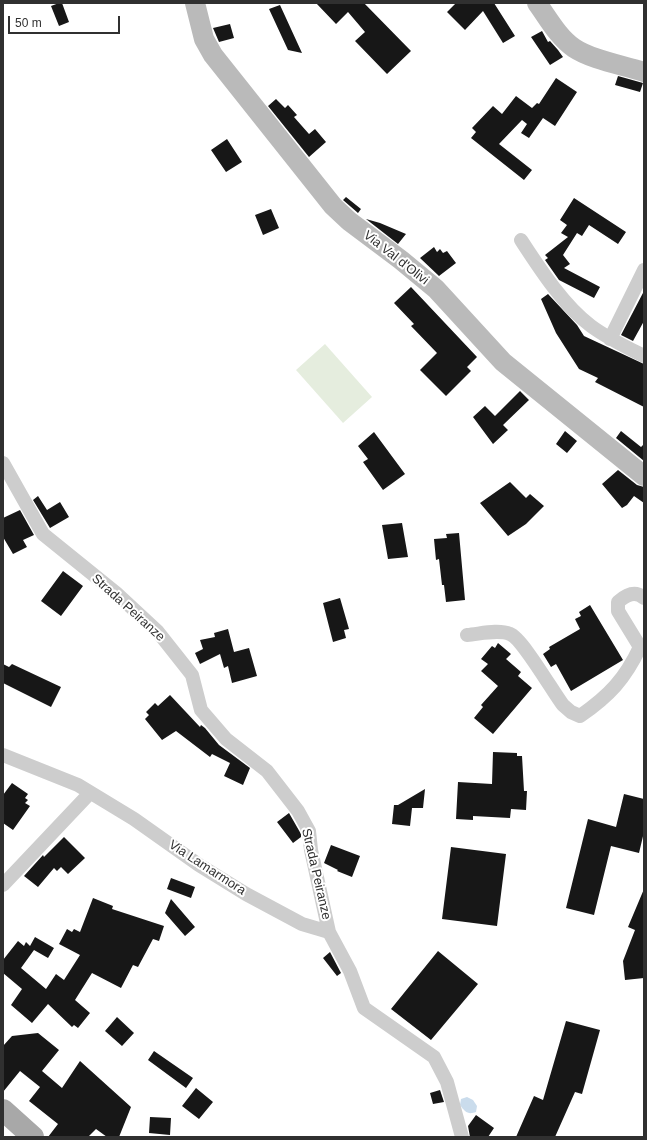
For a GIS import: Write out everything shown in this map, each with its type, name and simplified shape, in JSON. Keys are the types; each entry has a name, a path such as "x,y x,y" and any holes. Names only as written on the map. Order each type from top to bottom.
{"main road":[{"path":"3,1110 33,1137"}],"street":[{"name":"Via Val d'Olivi","path":"195,3 204,38 213,55 333,206 349,221 436,289 503,362 644,476"},
{"path":"537,3 555,29 573,47 583,53 644,72"},
{"path":"521,240 545,278 589,324 610,339 644,356"},
{"path":"610,339 644,270"},
{"name":"Strada Peiranze","path":"3,463 43,534 116,594 158,632 192,675 201,710 226,739 267,771 298,811 309,831 311,850 329,932 350,970 364,1008 434,1058 447,1082 462,1137"},
{"path":"467,635 492,632 511,634 522,644 563,705 571,712 580,716 608,694 631,666 640,647 618,611 618,602 626,595 634,594 644,598"},
{"name":"Via Lamarmora","path":"3,755 78,785 134,819 199,865 246,894 302,924 329,932"},
{"path":"3,885 90,793"}],"green space":[{"path":"325,344 372,397 343,423 296,370"}],"water":[{"path":"467,1097 473,1100 477,1106 476,1112 467,1112 460,1105 461,1099"}],"building":[{"path":"62,3 69,22 59,26 51,6"},
{"path":"316,3 364,3 411,51 387,74 355,41 365,32 348,12 336,24"},
{"path":"456,3 494,3 515,36 503,43 483,11 465,30 447,12"},
{"path":"280,5 302,53 288,50 269,9"},
{"path":"230,24 234,38 219,42 213,28"},
{"path":"542,31 548,42 550,41 563,57 550,65 531,37"},
{"path":"618,76 643,83 640,92 615,85"},
{"path":"556,78 577,92 555,126 543,118 529,138 521,133 527,124 522,120 499,144 532,170 524,180 471,138 476,132 472,128 493,106 502,114 516,96 532,108 537,103 539,104"},
{"path":"276,99 285,108 288,105 297,115 294,117 309,134 315,129 326,142 309,157 268,106"},
{"path":"227,139 242,162 226,172 211,150"},
{"path":"346,197 361,209 358,213 343,200"},
{"path":"574,198 626,232 618,244 589,225 582,236 577,233 563,255 570,264 564,268 600,287 594,298 559,280 545,260 548,258 545,255 568,237 561,233 567,225 560,220"},
{"path":"271,209 279,228 263,235 255,215"},
{"path":"366,219 380,223 406,234 398,244"},
{"path":"434,247 437,252 440,249 443,253 447,251 456,263 439,276 420,258"},
{"path":"411,287 477,357 467,367 471,371 446,396 420,370 437,353 411,326 414,324 394,303"},
{"path":"644,291 644,321 633,341 621,335"},
{"path":"548,294 577,325 584,336 644,364 644,407 595,382 598,378 579,369 556,333 541,299"},
{"path":"520,391 529,400 503,425 508,430 493,444 473,417 485,406 495,416"},
{"path":"565,431 577,441 567,453 556,444"},
{"path":"621,431 641,447 644,444 644,461 616,438"},
{"path":"374,432 405,474 383,490 363,462 368,459 358,446"},
{"path":"618,470 637,485 644,487 644,503 634,496 627,505 622,508 602,484"},
{"path":"510,482 526,498 530,494 544,506 526,524 508,536 480,503"},
{"path":"38,496 47,510 60,502 69,517 50,528 33,500"},
{"path":"20,510 34,535 23,540 27,547 13,554 3,537 3,518"},
{"path":"402,523 408,557 388,559 382,525"},
{"path":"459,533 465,600 446,602 444,585 442,585 439,559 436,560 434,539 447,538 446,534"},
{"path":"63,571 83,586 61,616 41,601"},
{"path":"340,598 349,629 344,630 346,638 333,642 323,603"},
{"path":"590,605 623,660 571,691 556,664 551,667 543,654 550,649 549,647 580,629 575,619 581,616 579,612"},
{"path":"228,629 234,652 249,648 257,676 232,683 228,666 224,668 220,654 200,664 195,653 203,649 200,640 215,637 214,633"},
{"path":"498,643 511,654 506,659 521,672 518,676 532,688 493,734 474,718 483,707 481,705 498,686 481,671 488,664 481,659 492,646 495,648"},
{"path":"3,664 9,667 12,664 61,687 51,707 3,683"},
{"path":"170,695 200,727 201,725 205,728 219,745 250,768 243,785 224,776 230,763 212,754 210,757 176,731 162,740 145,719 149,715 146,712 155,703 158,706"},
{"path":"493,752 517,753 517,756 522,756 524,791 527,791 526,810 511,809 510,818 473,816 473,820 456,819 458,782 492,784"},
{"path":"12,783 28,794 25,798 28,800 25,803 30,806 13,830 3,823 3,795"},
{"path":"425,789 423,808 412,808 410,826 392,824 394,805 398,805"},
{"path":"624,794 644,799 644,832 639,853 611,846 594,915 566,908 588,819 616,827"},
{"path":"289,813 301,834 301,837 293,843 277,822"},
{"path":"64,837 85,858 68,874 61,867 57,871 54,868 38,887 24,876 43,855 44,857"},
{"path":"331,845 360,856 352,877 337,871 338,870 324,863"},
{"path":"451,847 506,854 497,926 442,919"},
{"path":"171,878 195,887 191,898 167,889"},
{"path":"644,889 644,978 625,980 623,961 635,930 628,927"},
{"path":"93,898 113,906 112,909 164,926 159,941 153,939 138,967 133,965 121,988 92,973 75,1000 90,1013 78,1028 74,1025 72,1027 48,1004 32,1023 11,1005 22,989 3,973 3,960 18,941 24,946 26,942 30,946 35,937 54,948 48,958 34,950 21,968 46,989 56,974 64,980 80,955 59,944 67,929 72,932 74,929 80,932"},
{"path":"171,899 195,927 185,936 165,913"},
{"path":"438,951 478,984 431,1040 391,1009"},
{"path":"330,952 341,973 337,976 323,958"},
{"path":"117,1017 134,1033 122,1046 105,1031"},
{"path":"566,1021 600,1030 582,1094 575,1092 555,1137 516,1137 534,1096 543,1100"},
{"path":"38,1033 59,1050 42,1071 62,1088 80,1061 131,1107 119,1137 107,1137 96,1129 88,1137 48,1137 58,1124 29,1101 40,1087 20,1071 3,1092 3,1046 12,1036"},
{"path":"154,1051 193,1078 186,1088 148,1060"},
{"path":"196,1088 213,1102 199,1119 182,1106"},
{"path":"440,1090 444,1102 433,1104 430,1093"},
{"path":"476,1115 494,1128 488,1137 470,1137 468,1126"},
{"path":"150,1117 171,1118 170,1135 149,1133"}]}
